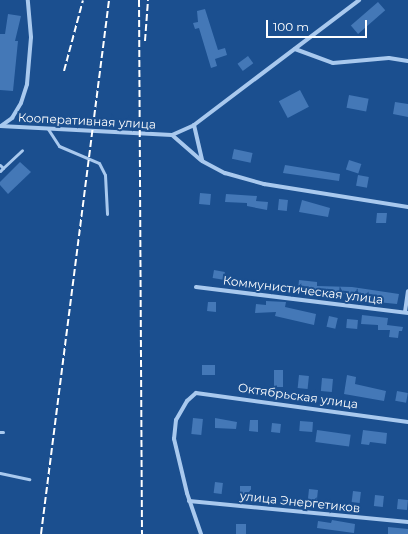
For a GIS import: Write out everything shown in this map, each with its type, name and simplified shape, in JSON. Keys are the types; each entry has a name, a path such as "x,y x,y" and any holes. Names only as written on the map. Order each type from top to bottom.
{"street":[{"path":"0,126 12,118 21,104 27,84 32,37 28,0"},
{"name":"Кооперативная улица","path":"0,126 172,135 194,125 295,50 359,0"},
{"path":"295,50 333,63 389,58 408,61"},
{"path":"194,125 202,161"},
{"name":"Кооперативная улица","path":"172,135 202,161 224,173 264,184 408,207"},
{"name":"Коммунистическая улица","path":"196,287 406,313"},
{"path":"406,313 408,291"},
{"name":"Октябрьская улица","path":"189,501 174,439 176,420 187,401 196,394 218,395 408,421"},
{"path":"189,501 201,534"},
{"name":"улица Энергетиков","path":"189,501 408,522"}],"lane":[{"path":"48,129 59,146 99,163 105,175 107,214"},
{"path":"0,171 1,166 22,150"},
{"path":"0,473 29,479"}],"building":[{"path":"378,2 385,10 358,34 351,26"},
{"path":"205,9 218,50 225,48 227,55 215,59 217,66 211,68 199,28 195,29 193,23 198,22 197,11"},
{"path":"8,14 21,16 15,41 18,41 13,91 0,90 0,34 5,34"},
{"path":"248,56 253,63 243,71 237,64"},
{"path":"300,90 309,107 288,118 279,101"},
{"path":"349,95 369,99 366,112 347,108"},
{"path":"395,102 408,104 408,117 393,114"},
{"path":"234,149 253,153 251,163 232,159"},
{"path":"349,160 361,164 358,174 346,170"},
{"path":"20,162 31,172 8,194 0,185 0,182"},
{"path":"285,165 340,174 339,181 283,173"},
{"path":"358,175 369,177 367,188 356,186"},
{"path":"200,193 211,194 210,205 199,204"},
{"path":"226,194 257,196 256,201 268,202 267,210 247,206 247,203 225,202"},
{"path":"279,199 288,200 287,211 278,210"},
{"path":"302,200 330,208 328,217 299,212"},
{"path":"377,213 387,213 386,223 376,223"},
{"path":"214,270 225,272 223,280 213,278"},
{"path":"299,280 317,282 317,286 352,287 399,294 397,304 367,301 344,294 344,296 298,290"},
{"path":"266,301 286,302 285,307 316,314 314,325 275,316 276,312 255,313 256,304 266,305"},
{"path":"208,302 216,302 216,312 207,311"},
{"path":"362,315 388,318 387,325 403,327 402,331 399,331 398,338 389,337 390,330 378,330 378,325 361,324"},
{"path":"329,316 338,318 335,329 327,327"},
{"path":"347,319 358,320 357,329 346,328"},
{"path":"202,365 215,365 215,375 202,375"},
{"path":"274,370 283,370 283,387 274,387"},
{"path":"299,375 309,376 308,389 298,388"},
{"path":"347,375 356,377 355,384 386,391 384,401 344,394"},
{"path":"322,378 333,379 332,392 321,391"},
{"path":"397,391 408,393 406,403 395,401"},
{"path":"193,418 203,419 201,435 191,434"},
{"path":"215,418 237,422 236,429 215,428"},
{"path":"250,420 258,420 258,432 249,431"},
{"path":"300,421 313,422 312,432 299,431"},
{"path":"272,423 281,424 280,433 271,432"},
{"path":"317,430 351,435 349,447 315,442"},
{"path":"363,430 387,433 386,444 370,442 369,445 361,444"},
{"path":"215,482 223,483 222,494 214,493"},
{"path":"240,486 251,486 251,495 240,495"},
{"path":"309,489 318,490 317,501 308,500"},
{"path":"353,491 361,492 360,503 352,502"},
{"path":"375,495 384,496 383,507 374,506"},
{"path":"398,499 408,500 407,510 397,509"},
{"path":"332,520 355,524 354,533 317,528 318,521 331,523"},
{"path":"236,524 246,524 246,534 236,534"},
{"path":"388,527 408,529 408,534 388,534"}],"railway":[{"path":"64,71 83,0"},
{"path":"41,534 109,0"},
{"path":"139,0 142,534"},
{"path":"145,41 148,0"}]}
